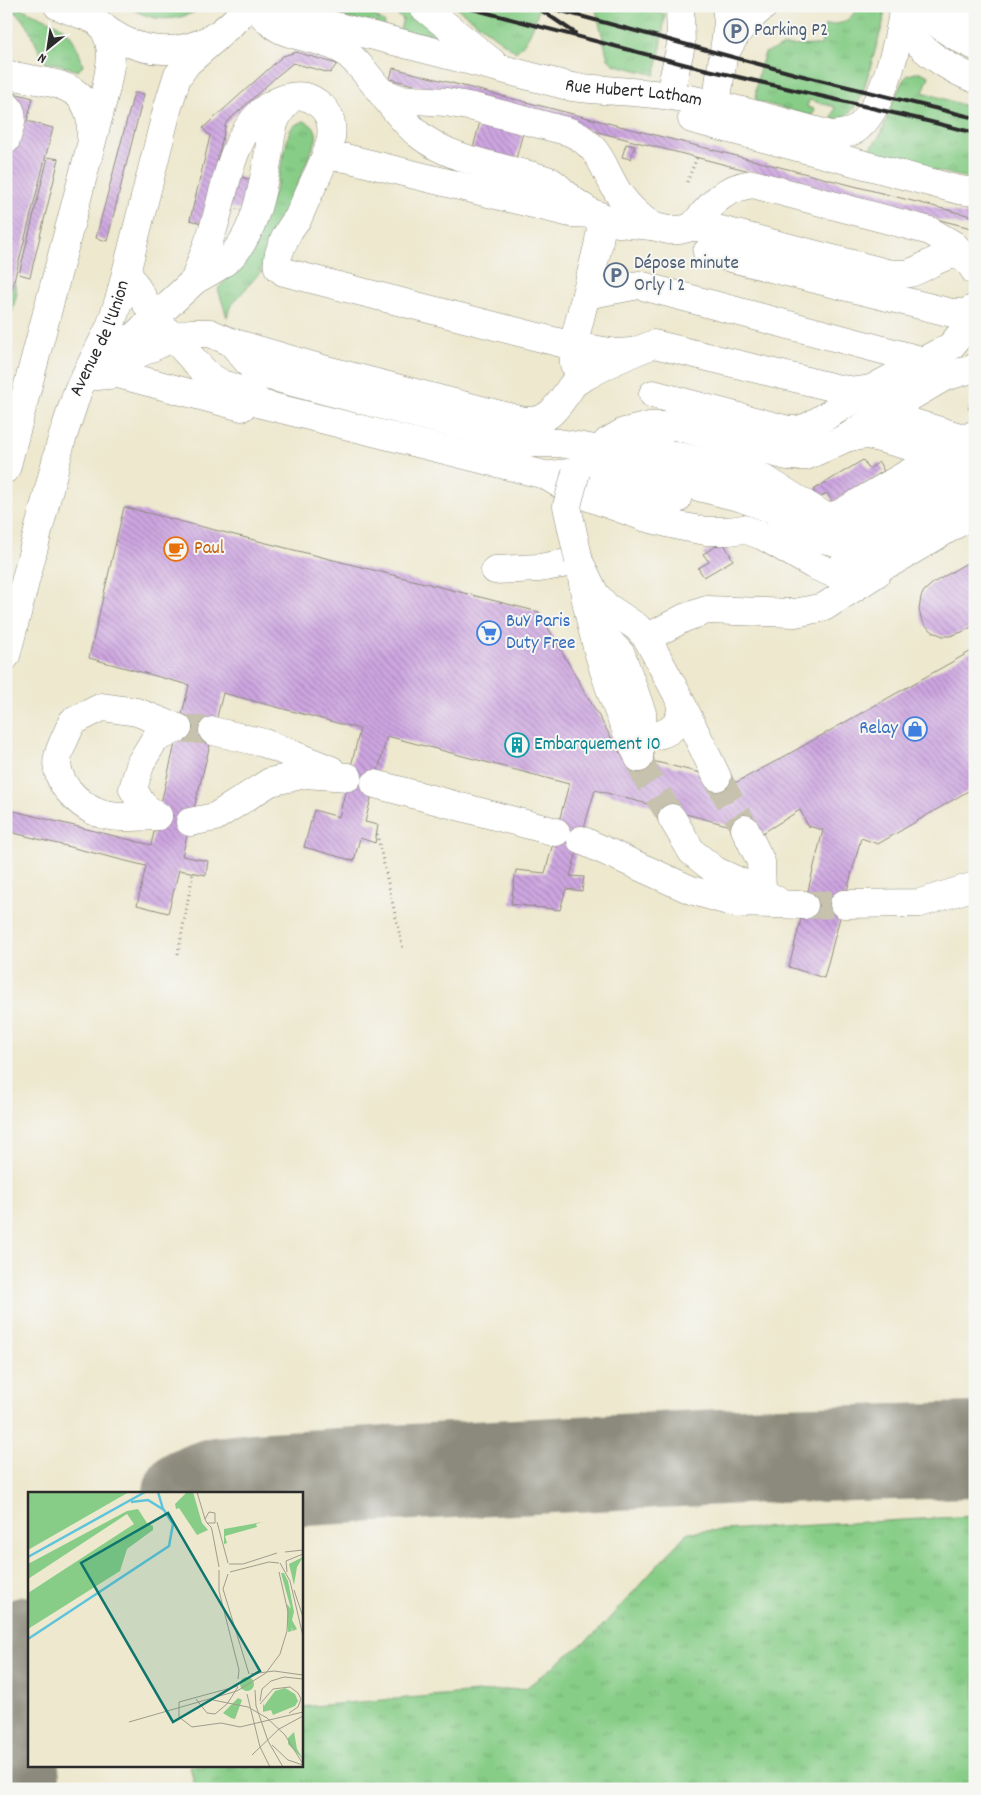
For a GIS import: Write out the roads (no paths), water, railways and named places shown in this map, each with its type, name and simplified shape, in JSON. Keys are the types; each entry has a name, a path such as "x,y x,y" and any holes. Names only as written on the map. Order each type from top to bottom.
{"street":[{"name":"Avenue de l'Union","path":"58,6 94,19 122,41 139,48 166,51 193,47 218,36"},
{"name":"Avenue de l'Union","path":"6,656 61,442 110,327 127,272 177,77 187,63 237,20 247,6"},
{"path":"256,6 279,30 321,41 341,49 351,56 398,114 419,134 441,149 460,157 550,181 572,200 594,214 618,223 652,226"},
{"name":"Rue Hubert Latham","path":"284,6 304,18 572,87 610,92 650,93 694,100 831,135 846,134 859,128 870,113 883,87 900,32 904,6"},
{"path":"422,6 478,52 509,71"},
{"path":"673,80 681,45 680,6"},
{"path":"711,6 722,42 728,49"},
{"path":"718,91 728,49 726,6"},
{"path":"904,6 907,22 915,40 940,62 961,74 975,79"},
{"path":"921,6 932,20 961,40 975,46"},
{"path":"951,6 975,26"},
{"path":"964,6 975,16"},
{"path":"728,49 755,8"},
{"path":"6,469 106,88 112,55 110,41 94,19"},
{"path":"6,74 55,82 79,96 88,108 92,124 91,145"},
{"path":"572,87 960,190 975,192"},
{"path":"382,92 412,118 440,133 556,165 598,201 618,213 652,226 668,230 692,227 713,228 901,275 912,272 942,256 958,255 972,267"},
{"path":"382,92 400,99 446,102 480,109 570,132 581,137 592,147 604,164 618,193 632,211 652,226"},
{"path":"85,383 195,280 225,262 239,247 254,214 265,173 273,125 280,109 294,96"},
{"path":"195,280 217,214 230,165 241,139 260,113 273,103 294,96 306,97 314,100 327,112 332,128 326,156 298,218 292,224 278,256 278,267 284,272 573,346 624,354 654,344 840,389 857,391 871,389"},
{"path":"6,105 12,111 12,118 6,140"},
{"path":"326,156 346,158 570,213 594,214 602,223 573,346 574,383"},
{"path":"692,227 711,204 725,193 738,186 753,184 930,231 954,245 972,267"},
{"path":"707,252 952,314 965,313 975,309"},
{"path":"127,272 155,318 210,376 222,384 248,393 261,404"},
{"path":"586,295 639,286 924,362"},
{"path":"653,394 788,430 798,430 808,427 871,389 951,346 969,324 975,309"},
{"path":"85,383 174,337 191,333 210,333 231,342 319,368 524,421 536,422 555,409 574,383 634,351"},
{"path":"231,342 252,367 269,376 528,443 559,443 595,449 634,446 747,472 766,480 821,514 832,517 914,470 945,474 968,451"},
{"path":"678,696 681,707 675,726 667,732 634,739 588,618 579,561 567,506 573,481 584,458 595,449 624,432 649,426 675,426 787,456 806,456 848,437 878,416 944,377 975,368"},
{"path":"85,383 118,374 244,407 261,404 545,475 709,508 735,519 744,529 763,536 796,557 832,573 847,576 870,571 894,561"},
{"path":"878,416 890,416 968,451"},
{"path":"848,437 868,435 939,454 968,451"},
{"path":"820,567 869,552 975,490"},
{"path":"647,638 684,618 707,610 795,613 824,607 854,590 894,561 975,513"},
{"path":"495,570 539,568 579,561"},
{"path":"579,561 595,594 608,607 637,627 647,638 678,696 717,778"},
{"path":"102,707 137,712 178,728 155,739 141,762 133,789 143,806 158,816 114,817 91,811 78,802 60,781 57,759 72,722 102,707"},
{"path":"190,822 215,817 270,782 306,774 348,777 264,743 213,731"},
{"path":"374,784 568,836 691,890 735,903 784,901"},
{"path":"672,818 692,852 716,871 784,901"},
{"path":"745,829 761,862 784,901"},
{"path":"844,904 920,902 975,886"}],"tunnel":[{"path":"178,728 213,731"},
{"path":"639,758 646,776 672,818"},
{"path":"717,777 745,829"},
{"path":"804,905 844,904"}],"railway":[{"path":"461,6 691,66 975,133"},
{"path":"543,6 799,75 975,118"},
{"path":"538,8 575,33"}],"place":[{"name":"Parking P2","path":"736,31"},
{"name":"Dépose minute Orly 1 2","path":"616,275"},
{"name":"Paul","path":"176,549"},
{"name":"BuY Paris Duty Free","path":"489,633"},
{"name":"Relay","path":"915,729"},
{"name":"Embarquement 10","path":"517,745"}]}
